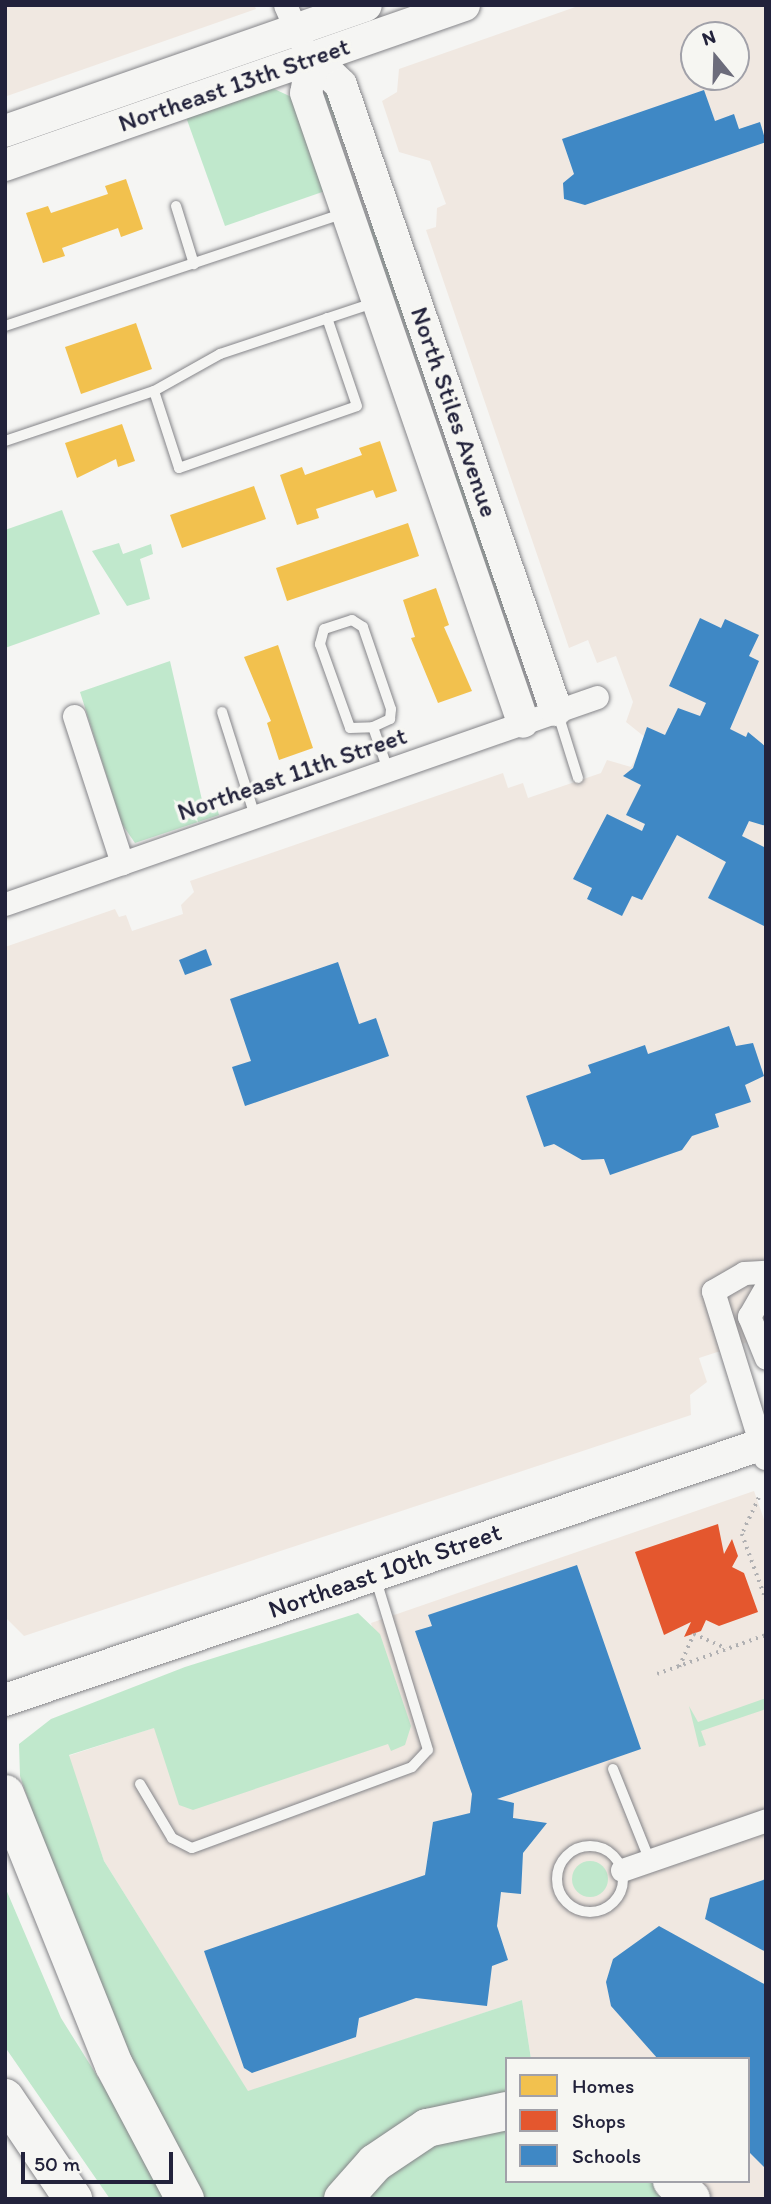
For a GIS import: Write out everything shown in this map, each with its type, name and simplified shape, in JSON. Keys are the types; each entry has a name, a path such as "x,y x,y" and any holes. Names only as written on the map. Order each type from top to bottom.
{"highway":[{"path":"5,1794 114,2065 185,2199"},
{"path":"5,2098 73,2199"},
{"path":"343,2199 375,2162 427,2128 505,2111"},
{"path":"674,2183 691,2199"}],"main road":[{"name":"Northeast 13th Street","path":"5,131 290,18 366,5"},
{"name":"Northeast 13th Street","path":"5,164 464,5"},
{"name":"North Stiles Avenue","path":"312,57 341,85 556,710"},
{"name":"North Stiles Avenue","path":"312,57 306,93 523,722"},
{"path":"348,212 382,200"},
{"path":"432,454 463,443"},
{"name":"Northeast 10th Street","path":"5,1700 374,1574 764,1449"}],"street":[{"name":"North Stiles Avenue","path":"290,18 312,57"},
{"name":"Northeast 11th Street","path":"5,904 597,697"},
{"path":"74,716 122,863"},
{"path":"764,1449 713,1291 744,1273 766,1272"},
{"path":"766,1287 749,1317 766,1358"},
{"path":"622,1870 766,1820"}],"lane":[{"path":"176,206 194,264"},
{"path":"5,326 348,212"},
{"path":"5,441 154,391 220,354 379,301"},
{"path":"154,391 179,468 357,406 327,318"},
{"path":"352,620 363,627 391,709 390,719 373,727 350,728 319,638 324,629 352,620"},
{"name":"North Stiles Avenue","path":"556,710 578,778"},
{"path":"222,712 255,816"},
{"path":"373,727 388,769"},
{"path":"140,1784 172,1838 192,1848 412,1767 428,1750 374,1574"},
{"path":"613,1769 650,1861"},
{"path":"589,1846 610,1852 622,1870 621,1892 596,1912 566,1903 556,1884 561,1862 589,1846"}],"path":[{"path":"759,1498 742,1534 766,1600"},
{"path":"679,1667 694,1634 726,1648"},
{"path":"657,1674 766,1635"}],"shaded area":[{"path":"5,5 254,5 256,9 7,96"},
{"path":"581,5 766,5 766,1336 699,1358 707,1382 690,1395 691,1415 24,1636 5,1617 5,947 115,909 119,917 126,915 132,931 183,914 181,905 194,892 190,881 503,773 508,788 523,783 528,798 601,773 607,760 631,767 646,738 626,722 633,702 616,656 597,663 588,640 569,648 426,230 436,227 437,208 446,204 430,161 399,152 382,101 397,92 399,69"},
{"path":"754,1491 766,1525 766,2199 714,2199 699,2183 750,2183 750,2057 531,2057 522,2000 248,2092 104,1861 68,1756 379,1654 371,1623"}],"green space":[{"path":"328,87 361,188 324,94"},
{"path":"272,88 296,99 328,190 225,226 186,117"},
{"path":"373,218 447,434 444,435 369,225"},
{"path":"459,469 536,691 533,692 454,475"},
{"path":"62,510 100,614 5,648 5,530"},
{"path":"119,543 123,554 151,544 153,554 140,559 150,599 127,606 92,551"},
{"path":"170,661 202,800 214,796 219,815 135,843 122,824 80,692"},
{"path":"358,1613 380,1634 411,1726 405,1745 391,1751 388,1744 193,1810 179,1805 154,1728 69,1755 104,1861 248,2091 522,2000 531,2057 505,2057 505,2100 331,2199 198,2199 151,2112 42,1839 20,1776 19,1744 51,1719 185,1667"},
{"path":"766,1698 766,1709 701,1731 706,1745 699,1747 689,1706 698,1722"},
{"path":"590,1861 602,1867 608,1879 602,1891 590,1897 578,1891 572,1879 578,1867"},
{"path":"5,1887 61,2018 174,2199 110,2199 5,2047"},
{"path":"505,2124 505,2183 655,2183 670,2199 358,2199 405,2155"}],"building: Homes":[{"path":"126,179 143,229 121,237 118,228 62,248 65,256 43,263 26,213 48,206 51,213 108,194 105,186"},
{"path":"136,323 152,369 81,394 65,347"},
{"path":"122,424 135,461 118,467 116,459 77,478 65,443"},
{"path":"380,441 397,491 376,498 373,490 316,509 319,518 297,525 280,475 302,467 305,475 362,455 359,448"},
{"path":"254,486 266,519 182,548 170,515"},
{"path":"408,523 419,556 287,601 276,568"},
{"path":"436,588 449,625 444,627 472,691 438,703 411,638 415,637 403,600"},
{"path":"278,645 313,748 279,760 267,723 271,721 244,657"}],"building: Shops":[{"path":"718,1524 724,1554 732,1539 738,1556 732,1567 744,1573 758,1612 719,1626 706,1620 701,1631 684,1637 691,1622 664,1635 635,1552"}],"building: Schools":[{"path":"704,91 715,121 734,114 739,129 760,122 766,142 585,205 564,199 563,183 574,174 562,139"},
{"path":"700,618 721,628 725,619 759,635 749,656 759,661 730,729 746,737 748,732 766,747 766,826 749,821 742,836 766,848 766,927 708,898 726,862 677,835 642,900 632,896 622,916 587,899 592,888 573,879 607,814 642,831 645,824 626,815 641,785 623,776 633,768 647,727 665,735 678,708 700,716 706,703 669,686"},
{"path":"206,949 212,965 185,975 179,960"},
{"path":"338,962 359,1024 376,1018 389,1056 245,1106 232,1067 251,1061 230,999"},
{"path":"729,1026 736,1046 753,1043 764,1076 745,1085 751,1102 715,1114 719,1127 692,1136 682,1150 610,1175 604,1159 582,1160 554,1144 544,1147 526,1096 591,1073 588,1065 645,1045 648,1054"},
{"path":"577,1565 641,1749 497,1799 514,1803 513,1818 547,1823 523,1853 521,1894 501,1892 497,1926 508,1960 492,1966 487,2006 416,1998 359,2018 356,2037 252,2073 244,2068 204,1951 425,1875 433,1822 470,1813 472,1794 415,1631 432,1626 428,1615"},
{"path":"766,1879 766,1952 705,1919 710,1898"},
{"path":"659,1926 766,1985 766,2169 750,2153 750,2057 656,2057 611,2006 606,1982 613,1959"}]}
